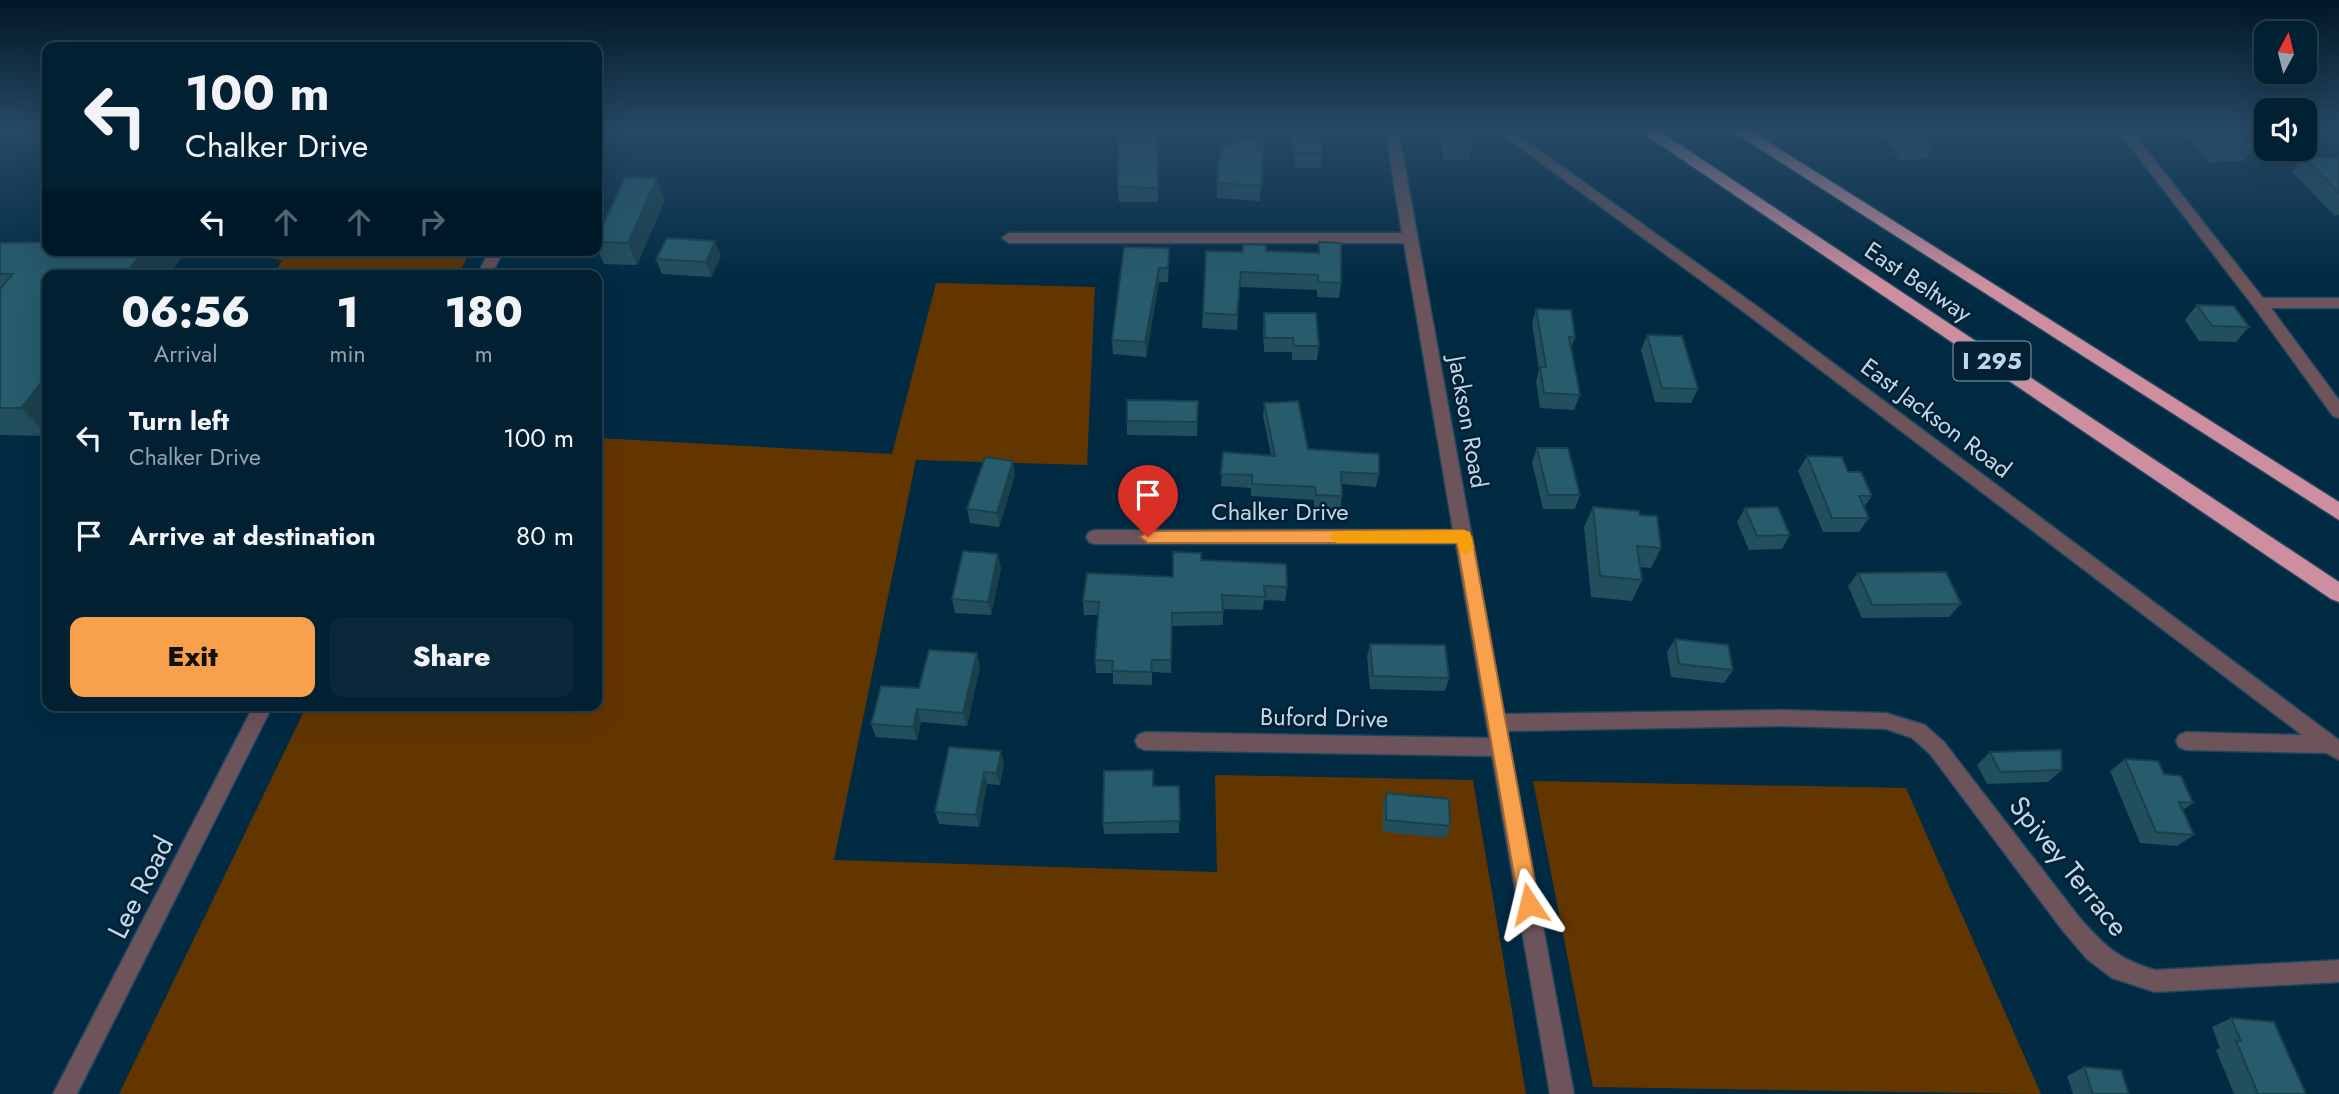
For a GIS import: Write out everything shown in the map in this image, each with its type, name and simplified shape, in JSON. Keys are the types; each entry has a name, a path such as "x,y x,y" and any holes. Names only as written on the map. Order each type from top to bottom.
{"highway":[{"name":"East Beltway","path":"1721,180 2339,593"},
{"name":"East Beltway","path":"1817,180 2339,512"}],"street":[{"name":"Jackson Road","path":"1400,180 1562,1094"},
{"name":"East Jackson Road","path":"1571,180 1753,311 2334,748"},
{"path":"2163,180 2259,303 2339,412"},
{"path":"1009,238 1410,238"},
{"path":"2259,303 2339,303"},
{"name":"Chalker Drive","path":"1095,537 1464,537"},
{"name":"Lee Road","path":"65,1094 261,711"},
{"name":"Spivey Terrace","path":"1498,723 1783,718 1886,721 1918,731 1937,748 2070,924 2095,951 2120,970 2155,981 2339,971"},
{"name":"Buford Drive","path":"1146,741 1502,747"},
{"path":"2186,741 2334,748"}],"shaded area":[{"path":"253,256 468,256 461,270 277,270 282,260"},
{"path":"936,283 1095,287 1087,465 916,460 834,860 1217,872 1215,775 1473,780 1526,1094 119,1094 304,711 602,711 602,438 892,454"},
{"path":"1533,781 1906,788 2041,1094 1593,1087"}],"building":[{"path":"624,180 656,180 628,243 602,242 602,226"},
{"path":"1118,180 1158,180 1158,188 1118,187"},
{"path":"1217,180 1261,180 1261,186 1217,183"},
{"path":"2326,180 2339,180 2339,193"},
{"path":"667,238 715,241 706,262 656,259"},
{"path":"42,240 42,256 139,256 129,270 42,270 42,381 21,408 0,408 0,289 13,274 0,274 0,243 40,242"},
{"path":"1319,242 1341,243 1341,283 1318,282 1318,275 1241,272 1237,315 1203,313 1206,251 1243,252 1243,244 1266,245 1266,251 1319,253"},
{"path":"1124,247 1169,248 1168,268 1159,268 1145,342 1112,340"},
{"path":"2197,305 2234,306 2249,327 2212,326"},
{"path":"1536,309 1571,310 1575,337 1569,337 1580,395 1544,393 1540,367 1546,367"},
{"path":"1264,313 1316,313 1319,346 1294,346 1293,338 1265,338"},
{"path":"1647,335 1682,336 1698,389 1662,388"},
{"path":"1127,400 1198,401 1197,422 1127,421"},
{"path":"1298,401 1308,449 1379,454 1379,474 1341,472 1342,496 1316,495 1315,487 1252,484 1252,475 1221,474 1223,452 1275,456 1264,403"},
{"path":"1537,448 1568,448 1580,495 1548,495"},
{"path":"1807,456 1842,457 1848,472 1861,472 1872,496 1859,496 1869,518 1832,518"},
{"path":"985,457 1013,461 997,513 967,509"},
{"path":"1593,507 1639,511 1640,515 1657,516 1661,548 1637,546 1642,580 1600,576"},
{"path":"1778,507 1790,535 1757,536 1745,508"},
{"path":"963,551 998,554 988,602 952,599"},
{"path":"1173,552 1201,553 1201,560 1286,564 1287,587 1264,586 1265,597 1222,595 1223,612 1172,613 1171,660 1152,660 1151,672 1112,671 1113,661 1095,660 1099,602 1083,601 1087,573 1173,577"},
{"path":"1946,572 1961,604 1872,605 1858,573"},
{"path":"1675,639 1728,645 1733,670 1679,664"},
{"path":"1370,644 1445,645 1449,678 1373,676"},
{"path":"929,650 977,653 963,713 917,709 913,727 871,724 881,686 919,688"},
{"path":"949,747 1001,751 997,773 984,772 976,815 935,812"},
{"path":"2061,750 2062,770 2000,772 1990,752"},
{"path":"2125,759 2158,761 2164,774 2181,776 2193,803 2179,802 2194,835 2156,832"},
{"path":"1153,770 1153,786 1179,786 1180,821 1103,823 1104,771"},
{"path":"1386,793 1449,799 1450,826 1386,820"},
{"path":"2231,1018 2274,1022 2306,1094 2258,1094 2236,1041 2241,1041"},
{"path":"2084,1067 2121,1070 2129,1094 2093,1094"}],"slow traffic":[{"path":"1337,537 1464,537 1466,548"}],"route":[{"path":"1148,537 1464,537 1529,904"}]}
